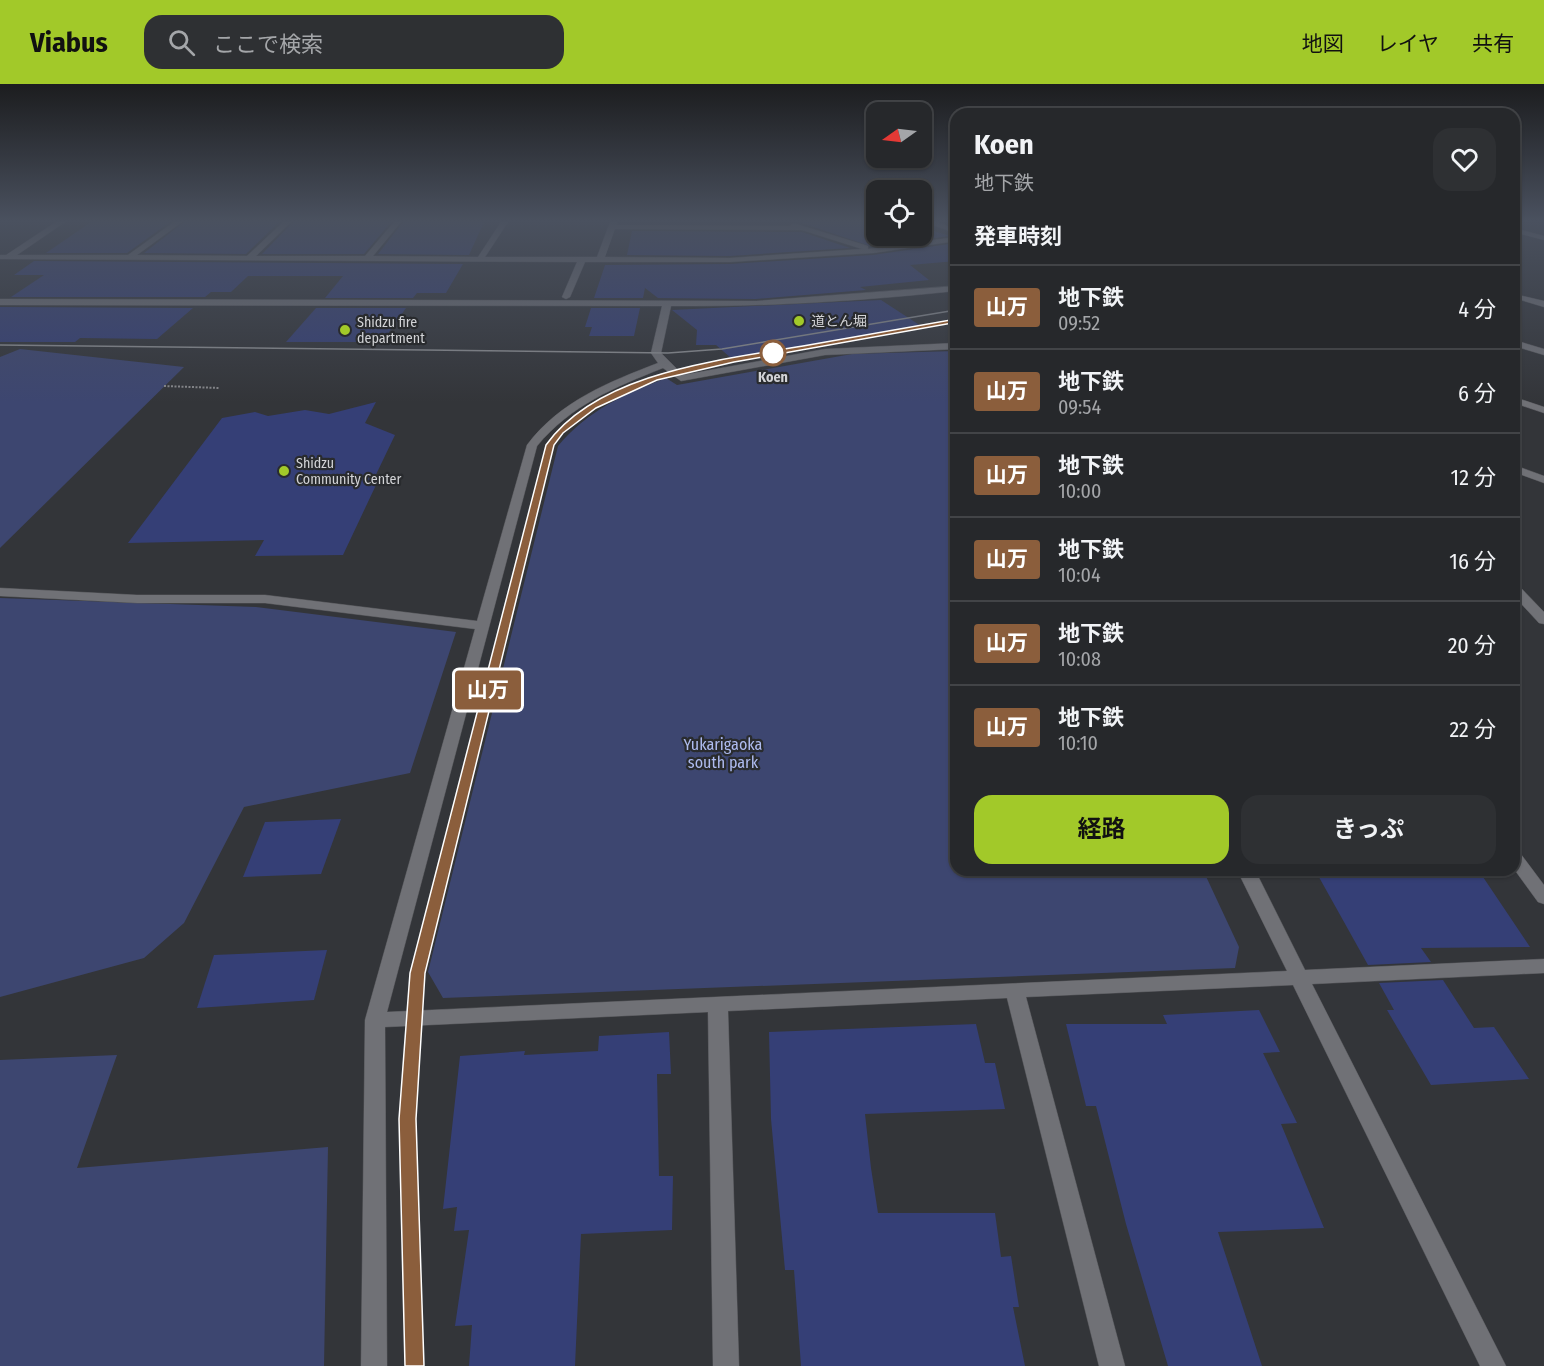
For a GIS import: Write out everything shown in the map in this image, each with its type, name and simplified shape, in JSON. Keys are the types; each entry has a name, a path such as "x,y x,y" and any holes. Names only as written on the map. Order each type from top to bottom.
{"street":[{"path":"566,297 573,282"},
{"path":"0,302 667,304 818,301 950,291"},
{"path":"1523,298 1544,292"},
{"path":"1520,297 1544,304"},
{"path":"667,304 656,353 664,364 681,378 845,349 950,346"},
{"path":"1520,345 1544,352"},
{"path":"374,1366 375,1020 532,445 544,429 577,402 664,364"},
{"path":"1520,402 1544,410"},
{"path":"1520,470 1544,480"},
{"path":"0,592 137,599 265,599 483,626"},
{"path":"1520,593 1537,606 1544,620"},
{"path":"1520,865 1544,898"},
{"path":"1249,876 1493,1366"},
{"path":"375,1020 1544,966"},
{"path":"1015,992 1112,1366"},
{"path":"718,1005 726,1366"}],"path":[{"path":"164,386 219,388"}],"green space":[{"path":"20,349 184,367 0,548 0,357"},
{"name":"Yukarigaoka south park","path":"950,351 950,876 1206,876 1239,947 1235,968 443,998 428,972 558,446 582,422 608,404 666,378 677,385 852,354"},
{"path":"0,598 256,607 456,632 410,773 244,807 184,923 144,958 0,997"},
{"path":"117,1055 77,1168 328,1147 324,1366 0,1366 0,1060"}],"building":[{"path":"34,282 242,282 231,292 211,292 205,297 11,297"},
{"path":"338,282 453,282 446,293 417,293 413,298 325,298"},
{"path":"599,282 911,282 860,287 866,290 756,299 658,298 645,288 643,298 594,298"},
{"path":"881,300 921,326 731,358 716,345 696,345 697,330 672,310"},
{"path":"0,307 193,308 157,339 80,338 75,342 0,342"},
{"path":"316,308 406,308 382,342 286,342"},
{"path":"591,308 640,308 634,336 589,336 592,327 585,327"},
{"path":"376,402 365,423 395,435 371,485 376,485 343,555 255,556 264,540 128,543 222,418 255,412 268,416 305,410 329,414"},
{"path":"341,819 321,874 243,877 265,822"},
{"path":"1318,876 1482,876 1530,947 1421,948 1431,962 1368,965"},
{"path":"327,950 314,1000 197,1008 214,955"},
{"path":"1443,980 1474,1028 1494,1027 1529,1079 1431,1085 1387,1010 1394,1010 1379,983"},
{"path":"1259,1010 1280,1052 1263,1053 1297,1123 1281,1124 1324,1228 1218,1232 1262,1366 1168,1366 1126,1224 1096,1106 1086,1106 1066,1024 1167,1024 1163,1015"},
{"path":"976,1024 985,1063 995,1063 1005,1109 865,1114 871,1168 878,1213 995,1213 1001,1257 1011,1256 1019,1307 1013,1307 1025,1366 801,1366 794,1270 785,1270 771,1119 769,1032"},
{"path":"669,1032 671,1074 657,1074 659,1176 673,1176 672,1230 581,1234 575,1366 469,1366 472,1325 455,1326 469,1230 454,1231 457,1207 443,1209 460,1056 525,1051 524,1055 598,1051 599,1036"}],"tram line":[{"path":"0,345 668,353 722,349 950,311"},
{"path":"415,1012 418,973 550,445 572,421 598,402 659,376 726,361 950,322"},
{"path":"415,1010 408,1119 415,1366"}],"metro line":[{"name":"山万","path":"415,1366 408,1119 418,973 550,445 560,431 593,406 621,391 654,378 734,360 950,322"}],"place":[{"name":"道とん堀","path":"799,321"},
{"name":"Shidzu fire department","path":"345,330"},
{"name":"Koen","path":"773,353"},
{"name":"Shidzu Community Center","path":"284,471"}]}
